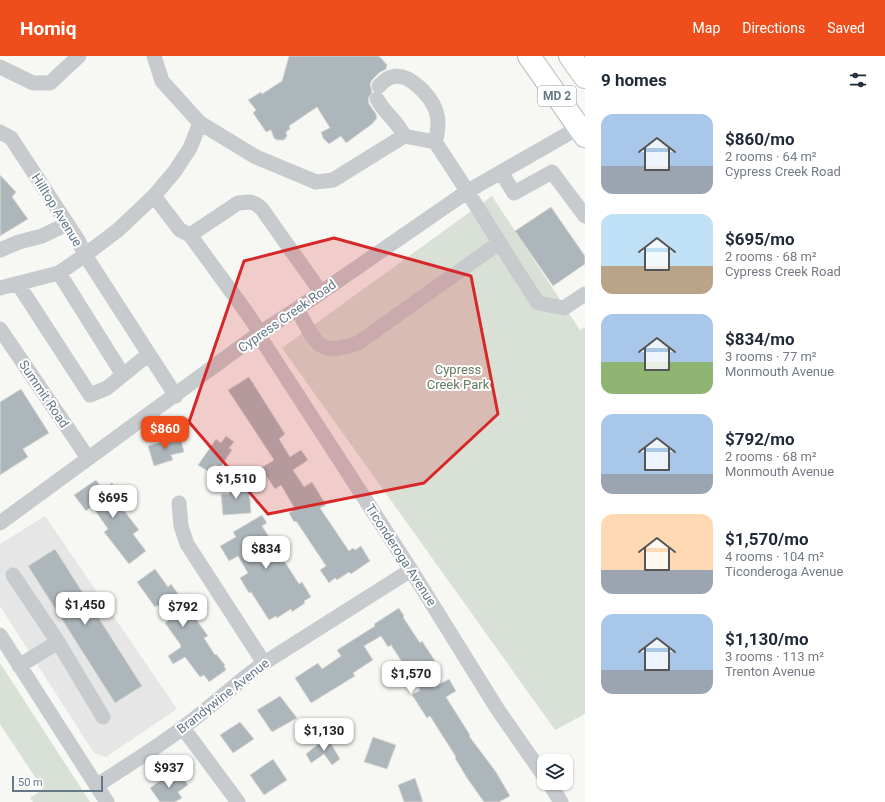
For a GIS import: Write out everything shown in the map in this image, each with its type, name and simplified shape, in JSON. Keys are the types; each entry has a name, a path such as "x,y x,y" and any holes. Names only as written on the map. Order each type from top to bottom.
{"highway":[{"name":"MD 2","path":"529,56 583,129"},
{"name":"MD 2","path":"570,56 585,77"}],"street":[{"path":"0,67 33,83 50,83 79,56"},
{"path":"154,56 162,81 200,123 256,157 316,182 333,180 404,136 435,142"},
{"path":"404,136 392,116 380,104 378,92 385,80 393,76 407,78 428,97 436,112 438,123 435,142 468,191 499,243 538,303 564,308 585,294"},
{"path":"176,396 85,255 118,230 154,196 175,171 190,148 200,123"},
{"name":"Cypress Creek Road","path":"0,523 259,334 468,191 583,129"},
{"name":"Hilltop Avenue","path":"0,132 11,138 78,240 85,255 59,274 0,288"},
{"path":"502,172 514,193 552,172 585,216"},
{"name":"Ticonderoga Avenue","path":"154,196 180,230 190,235 242,307 411,570 498,710 537,766"},
{"path":"190,235 238,203 250,202 256,204 262,209 321,292"},
{"path":"0,250 20,242 42,236 67,224"},
{"path":"297,309 319,345 330,349 342,348 358,343 499,243"},
{"path":"59,274 123,375"},
{"path":"18,284 90,395 107,388 149,354"},
{"name":"Summit Road","path":"0,329 88,458"},
{"path":"179,503 181,526 187,544 264,663"},
{"name":"Brandywine Avenue","path":"96,786 183,728 213,705 243,677 411,570"},
{"path":"12,575 58,642 103,717"},
{"path":"0,635 107,802"},
{"path":"20,666 58,642"},
{"path":"183,728 238,802"},
{"path":"553,790 561,802"}],"highlighted area":[{"path":"334,238 471,276 498,414 424,483 268,514 189,422 244,261"}],"shaded area":[{"path":"45,516 177,709 106,757 94,753 0,606 0,544"}],"green space":[{"name":"Cypress Creek Park","path":"492,196 580,330 585,327 585,714 555,730 282,348"},
{"path":"0,663 90,802 33,802 30,798 43,789 0,724"}],"building":[{"path":"289,56 378,56 381,58 387,65 386,69 372,80 370,84 372,92 368,99 369,104 377,118 372,124 346,143 341,136 329,144 323,138 321,132 330,128 317,107 289,126 290,129 286,132 287,136 284,140 277,140 274,138 271,130 266,132 253,113 256,110 248,100 261,92 262,94 282,81"},
{"path":"0,175 16,192 12,197 28,219 0,236"},
{"path":"551,207 585,256 585,264 553,286 515,231"},
{"path":"249,377 285,434 279,439 290,457 301,450 308,460 293,470 304,487 312,482 326,505 320,508 349,551 353,548 355,550 361,546 370,561 351,574 349,572 337,580 335,578 329,583 320,570 326,566 289,513 295,509 281,485 275,489 261,468 274,460 228,390"},
{"path":"21,389 49,433 23,449 28,457 0,475 0,402"},
{"path":"172,435 175,442 181,440 184,452 171,455 173,460 154,466 148,446 160,442 159,439"},
{"path":"226,436 234,442 229,448 232,450 220,468 215,465 211,473 198,465 216,439 221,443"},
{"path":"96,480 103,490 112,483 120,495 115,499 139,530 133,534 146,551 129,564 104,532 108,529 92,506 86,511 74,495"},
{"path":"238,480 238,487 249,486 251,513 223,515 221,494 229,494 229,481"},
{"path":"262,515 267,523 262,526 299,584 302,582 311,597 292,612 291,609 277,618 276,616 269,620 240,578 248,573 238,556 229,561 220,546 236,537 233,532"},
{"path":"55,549 142,686 115,703 28,566"},
{"path":"155,569 168,587 171,584 208,636 204,638 215,655 216,654 225,665 226,670 209,682 204,675 200,677 185,657 173,664 168,656 181,647 180,644 165,623 169,620 158,605 155,607 137,582"},
{"path":"399,608 404,616 403,617 420,643 422,641 437,664 429,669 438,685 449,679 456,691 446,697 470,735 469,736 496,772 510,796 499,802 484,802 467,778 455,758 456,757 430,716 427,718 412,695 420,690 391,645 388,647 381,636 364,646 373,660 353,673 355,676 311,703 295,678 318,663 322,669 341,656 337,650 375,626 374,624"},
{"path":"280,696 297,718 272,732 257,710"},
{"path":"240,722 254,739 233,753 220,735"},
{"path":"327,737 340,759 332,765 324,754 311,763 306,754"},
{"path":"373,737 396,745 387,769 364,762"},
{"path":"273,759 287,780 264,795 250,775"},
{"path":"180,774 188,785 178,792 182,798 175,802 160,802 150,788 168,775 171,779"},
{"path":"415,778 423,802 404,802 398,785"}]}
